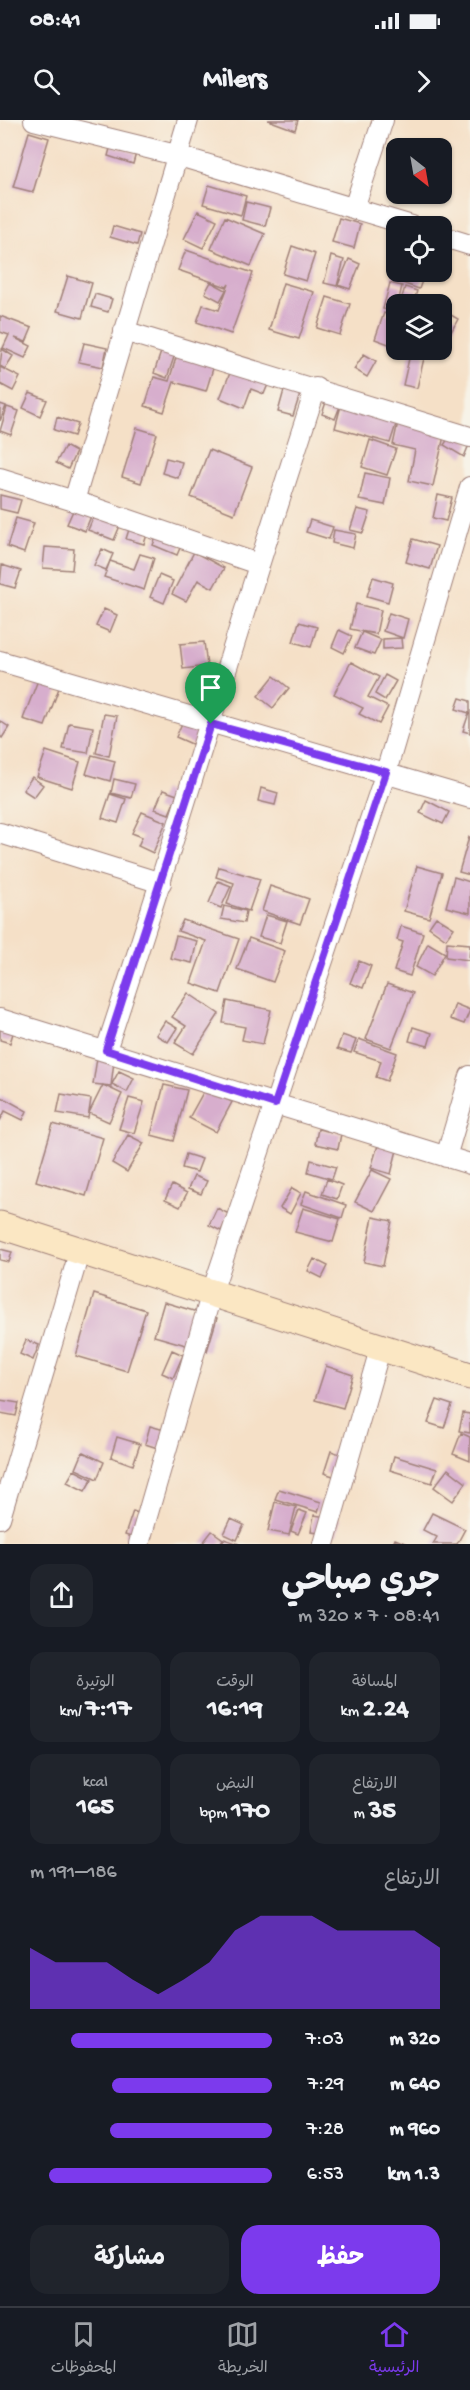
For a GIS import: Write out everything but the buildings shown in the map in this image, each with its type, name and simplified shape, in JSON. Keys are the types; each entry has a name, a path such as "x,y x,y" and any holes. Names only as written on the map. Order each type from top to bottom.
{"street":[{"path":"34,120 176,155 386,218"},
{"path":"74,501 188,120"},
{"path":"354,208 382,120"},
{"path":"452,239 470,245"},
{"path":"124,331 470,437"},
{"path":"106,1050 211,724 258,564 316,388"},
{"path":"0,478 258,564"},
{"path":"139,1544 212,1292 386,772 470,487"},
{"path":"0,661 470,798"},
{"path":"0,833 161,883"},
{"path":"0,1019 470,1164"},
{"path":"446,1157 470,1076"},
{"path":"0,1224 470,1376"},
{"path":"0,1518 80,1250"},
{"path":"324,1544 381,1346"}],"route":[{"path":"211,724 386,772 275,1104 106,1050 211,724"}]}
